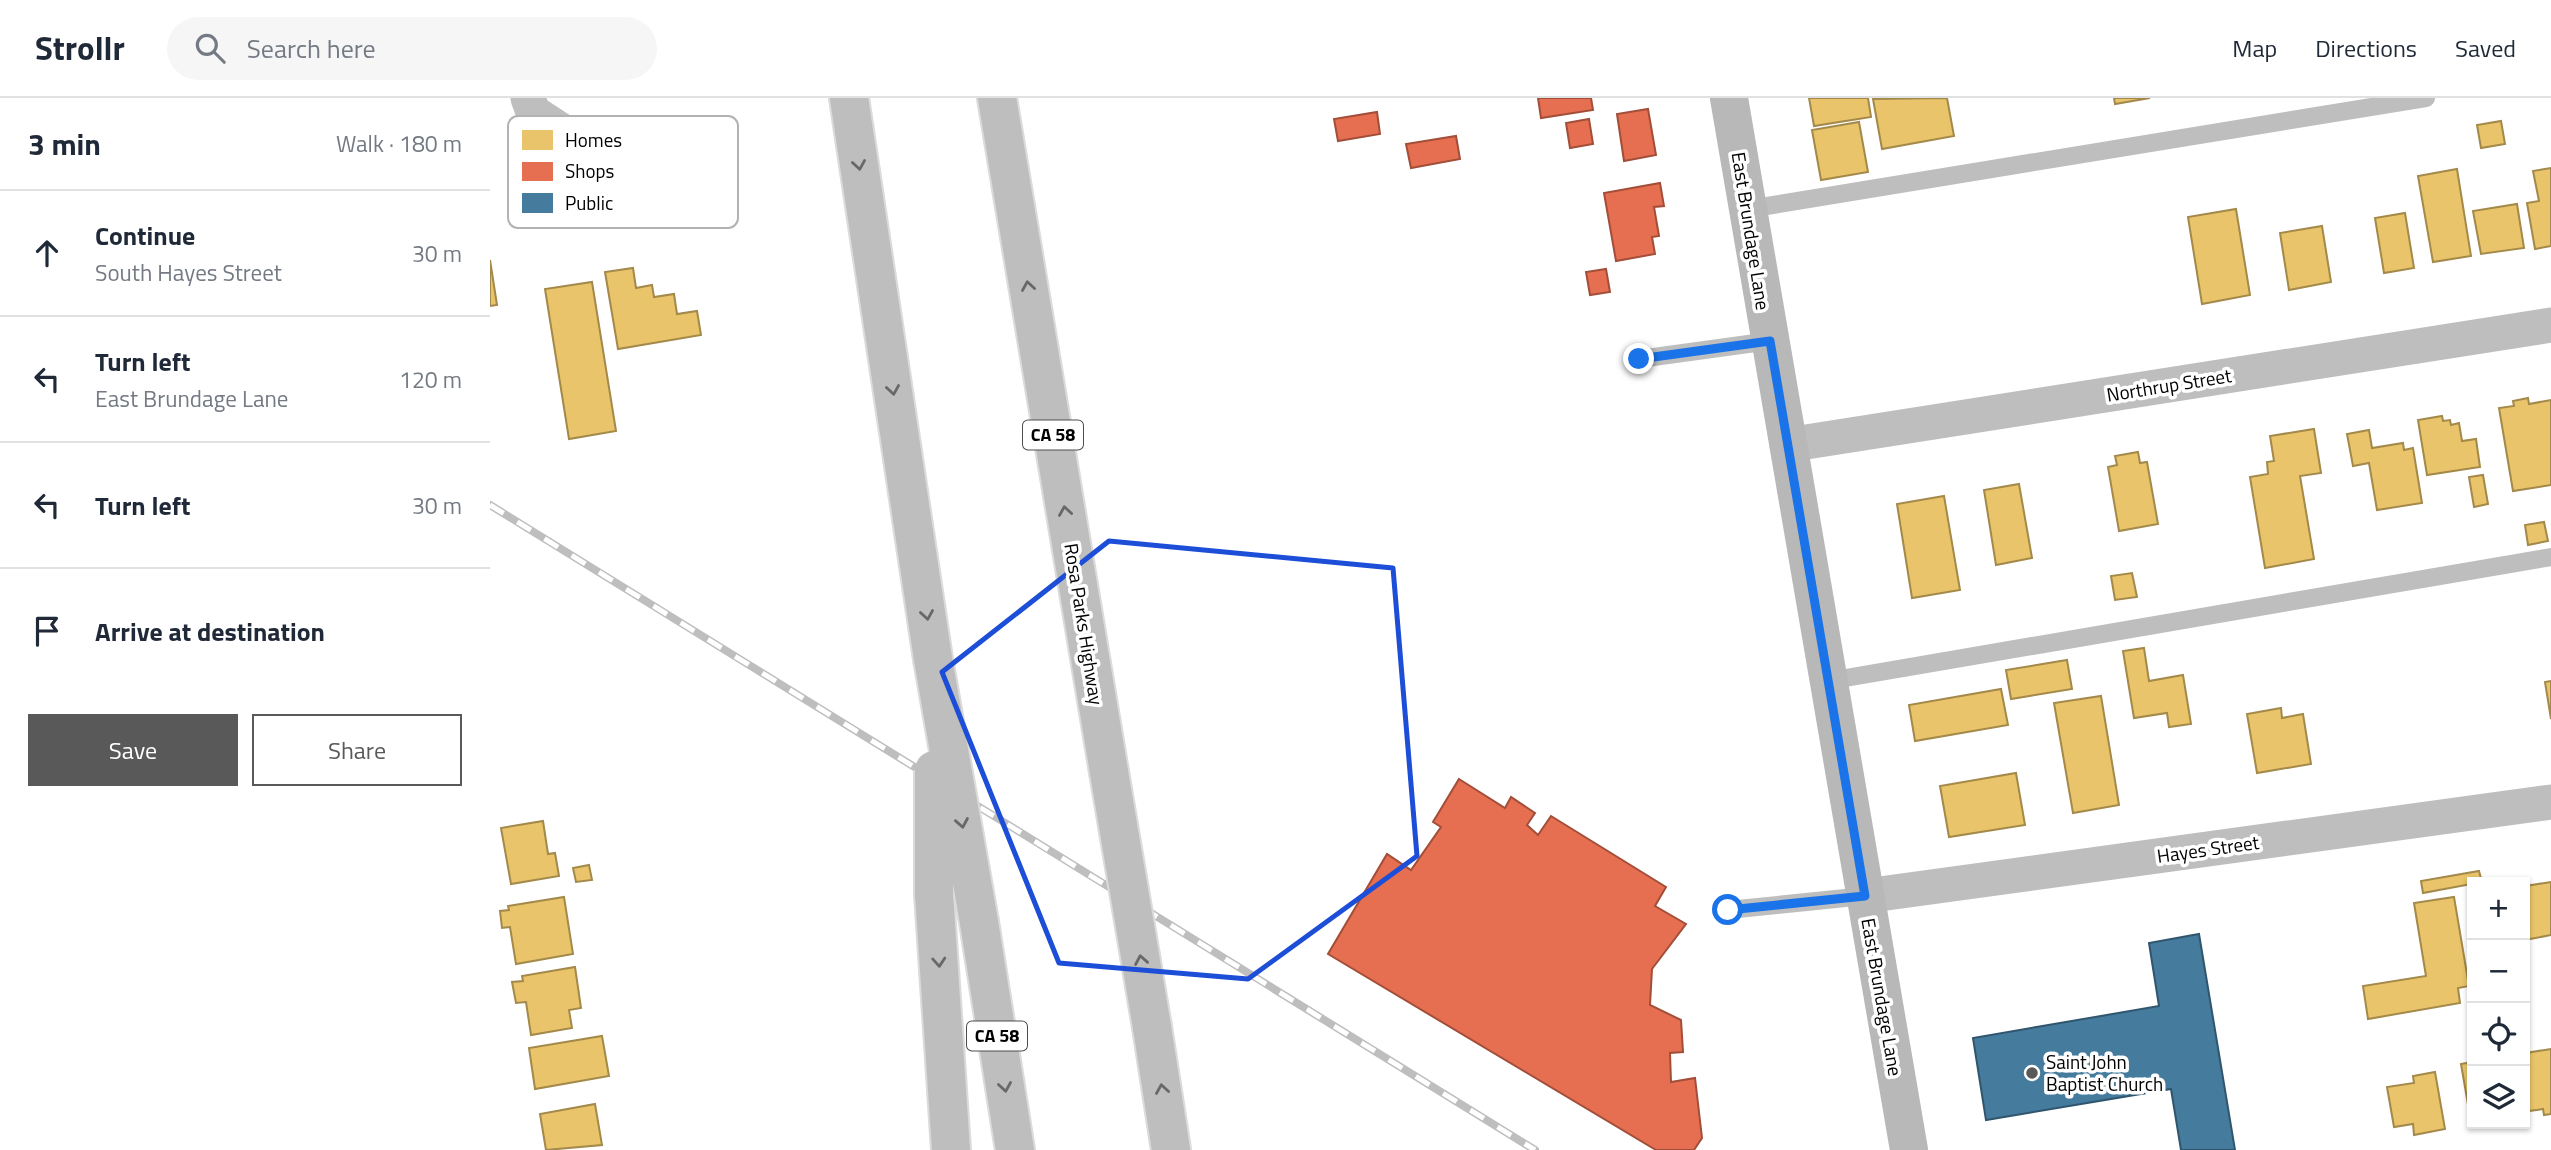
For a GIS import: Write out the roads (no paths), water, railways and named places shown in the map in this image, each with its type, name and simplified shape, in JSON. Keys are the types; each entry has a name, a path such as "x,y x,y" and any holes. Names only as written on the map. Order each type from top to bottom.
{"highway":[{"name":"CA 58","path":"849,98 933,659 1015,1150"},
{"name":"Rosa Parks Highway","path":"997,98 1171,1150"},
{"path":"933,659 934,894 951,1150"}],"main road":[{"name":"East Brundage Lane","path":"1729,98 1909,1150"}],"street":[{"path":"528,98 533,112 539,116"},
{"name":"Northrup Street","path":"1787,445 2551,326"},
{"name":"Hayes Street","path":"1865,896 2551,802"}],"lane":[{"path":"1748,209 2426,98"},
{"path":"1639,359 1770,341"},
{"path":"1828,681 2551,558"},
{"path":"1728,910 1865,896"}],"railway":[{"path":"490,505 1535,1150"}],"place":[{"name":"Saint John Baptist Church","path":"2032,1073"}]}
